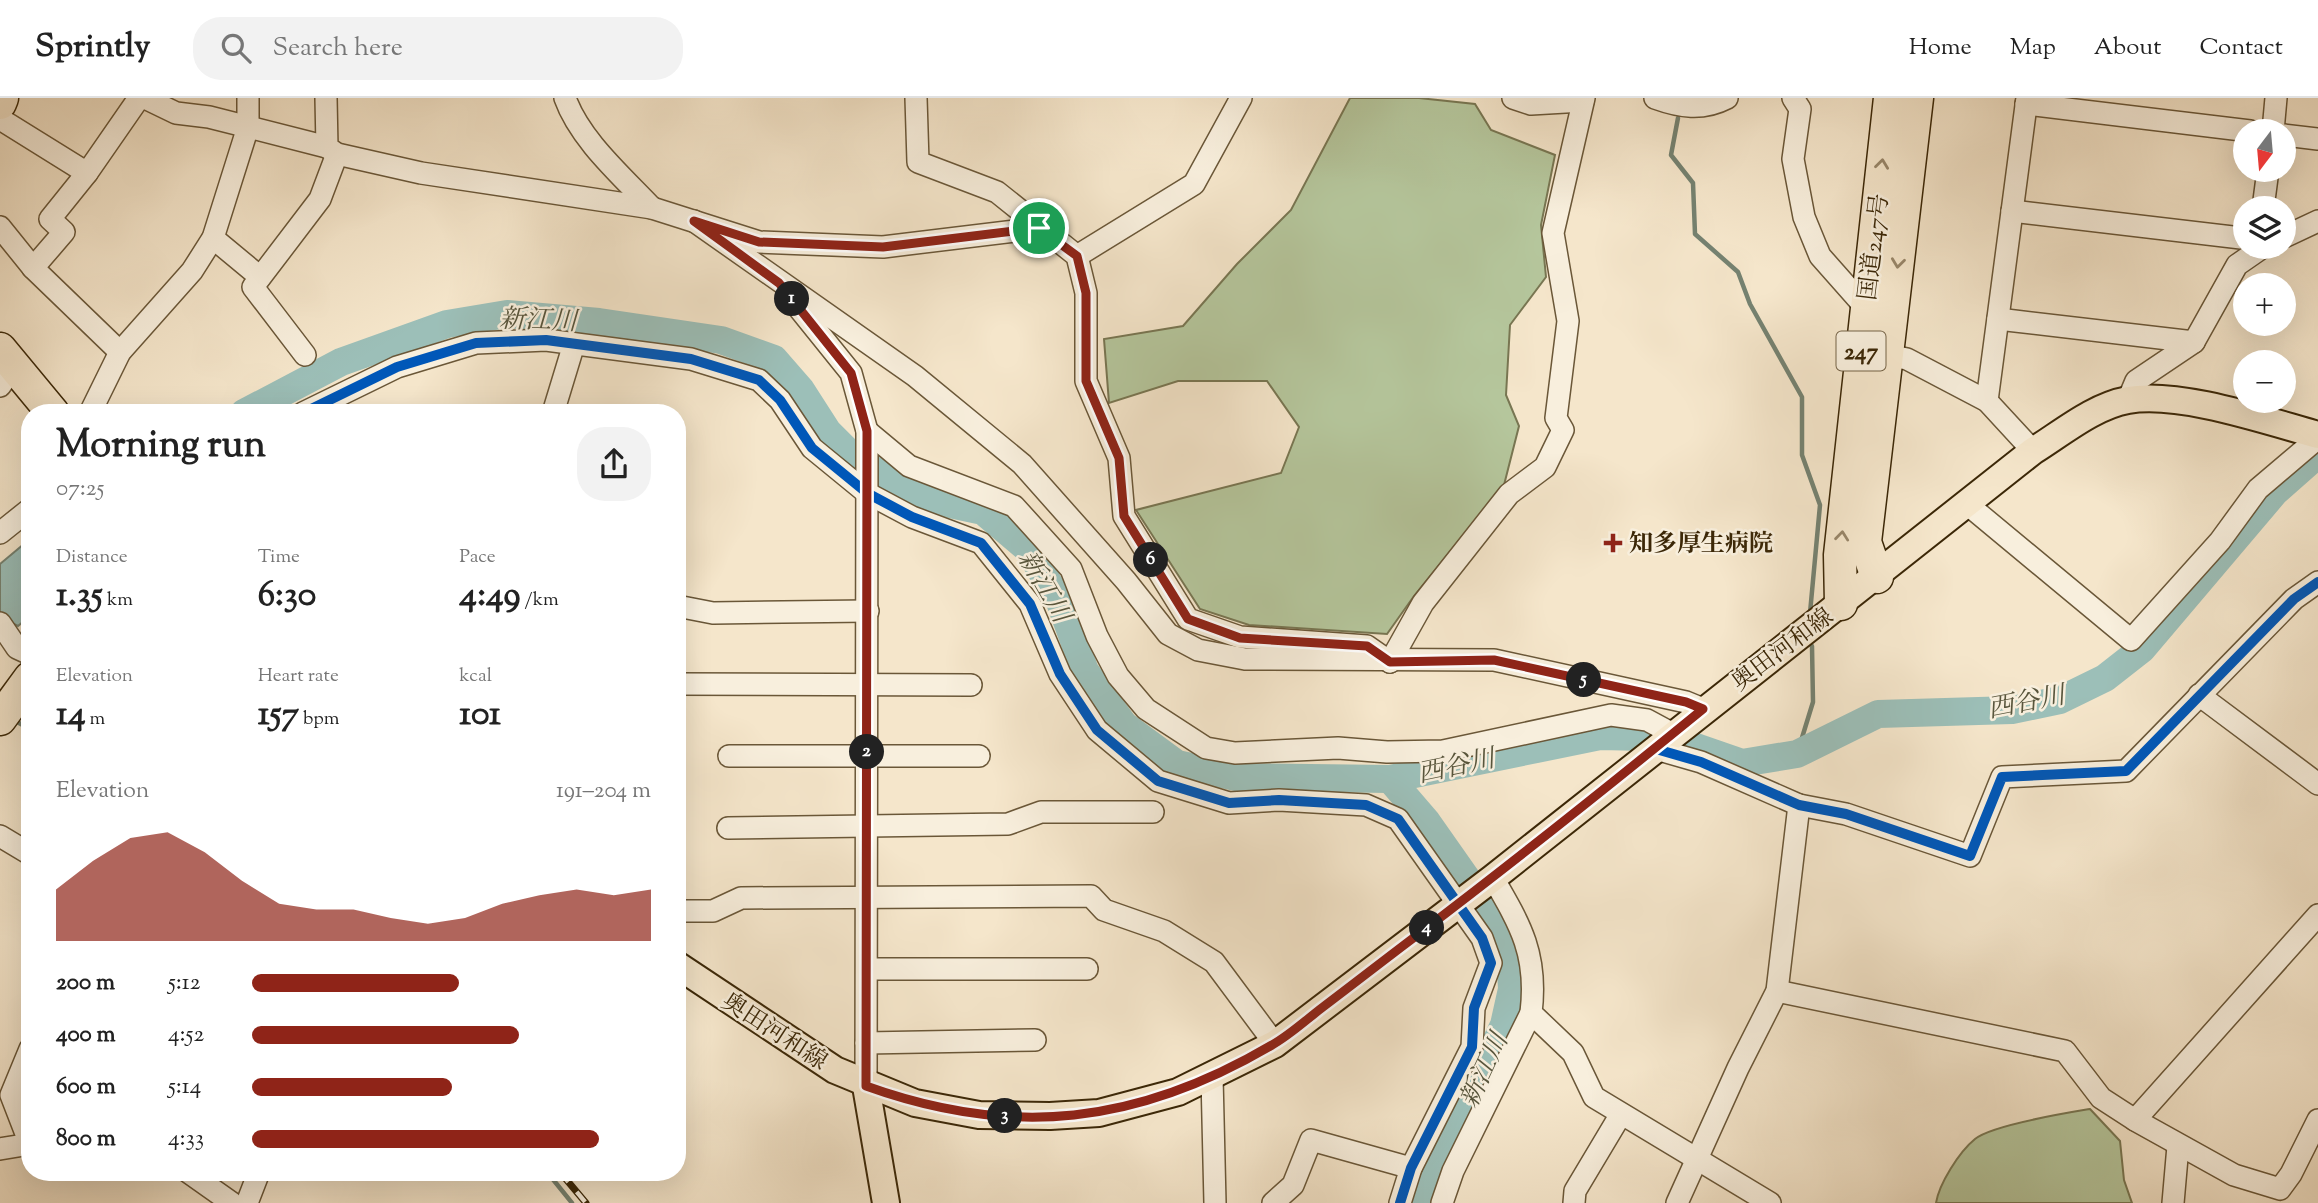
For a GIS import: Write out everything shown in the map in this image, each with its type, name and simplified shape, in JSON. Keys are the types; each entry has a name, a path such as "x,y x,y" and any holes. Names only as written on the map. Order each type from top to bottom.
{"highway":[{"name":"国道247号","path":"1841,604 1840,555 1890,98"},
{"name":"国道247号","path":"1877,577 1865,542 1917,98"},
{"path":"5,367 44,404"}],"main road":[{"name":"奥田河和線","path":"686,971 787,1042 866,1086 915,1103 979,1115 1050,1116 1099,1113 1143,1104 1212,1077 1275,1044 1493,878 2033,451 2087,416 2128,400 2173,401 2218,408 2318,437"},
{"path":"866,1086 886,1203"}],"street":[{"path":"94,404 120,352 192,271 213,238 248,127 248,98"},
{"path":"305,355 253,287 320,199 332,151 326,98"},
{"path":"565,98 570,112 604,156 652,208"},
{"path":"916,98 918,162 997,192 1077,256 1086,293 1086,381 1119,458 1124,516 1188,619 1240,638 1367,646 1390,662"},
{"path":"1077,256 1194,184 1241,98"},
{"path":"1390,662 1423,603 1509,494 1545,467 1563,430 1556,418 1568,321 1553,233 1583,99 1531,104 1513,98"},
{"path":"1655,98 1697,108 1727,98"},
{"path":"1793,98 1800,109 1793,159 1804,217 1820,256 1866,308"},
{"path":"2274,119 2276,98"},
{"path":"33,268 64,232 50,219 148,99 176,113 209,117 421,173 652,208 759,242 883,247 1039,228"},
{"path":"1987,401 2026,101 2233,129"},
{"path":"0,119 87,173"},
{"path":"2296,136 2318,139"},
{"path":"2012,211 2233,237"},
{"path":"694,221 915,376 1022,464 1126,581 1168,634 1198,650 1245,659 1390,662 1494,660 1686,702 1680,729"},
{"path":"2296,231 2318,221"},
{"path":"0,227 33,268 120,352"},
{"path":"213,238 260,277"},
{"path":"2128,400 2136,381 2194,342 2237,265 2246,259"},
{"path":"779,283 851,373 868,438 866,1086"},
{"path":"1998,318 2194,342"},
{"path":"321,404 397,367 476,343 546,340 691,359 759,380 780,400 813,448 867,494 912,517 981,543 1030,604 1060,674 1097,730 1158,780 1228,803 1279,800 1366,805 1398,819 1482,938 1491,963 1474,1007 1472,1046 1411,1168 1400,1203"},
{"path":"556,404 574,344"},
{"path":"1887,355 1907,359 1987,401 2033,451"},
{"path":"1967,504 2131,640 2220,541 2258,489 2318,437"},
{"path":"868,438 909,466 1014,506 1071,569 1097,636 1118,676 1146,709 1206,748 1235,753 1338,748 1387,752 1443,751 1611,715 1647,720 1680,729 1701,762 1799,805 1846,814 1970,856 2002,777 2126,771 2294,599 2318,582"},
{"path":"0,533 21,516"},
{"path":"686,608 713,613 868,611"},
{"path":"0,623 21,648"},
{"path":"686,684 971,685"},
{"path":"2199,695 2318,784"},
{"path":"729,756 979,756"},
{"path":"1677,1203 1777,991 1799,805"},
{"path":"728,828 1009,824 1041,812 1153,812"},
{"path":"0,836 21,849"},
{"path":"1442,1203 1453,1171 1531,1013 1535,982 1524,929 1493,878"},
{"path":"686,911 713,911 741,898 1091,895 1104,910 1164,931 1214,962 1275,1044"},
{"path":"2135,1120 2318,915"},
{"path":"867,969 1087,969"},
{"path":"1777,991 2065,1051 2101,1098 2135,1120 2234,1175 2280,1189 2291,1174 2318,1120"},
{"path":"1531,1013 1573,1053 1594,1097 1770,1203"},
{"path":"866,1043 1035,1041"},
{"path":"21,1071 11,1095 21,1121"},
{"path":"1212,1077 1215,1203"},
{"path":"1574,1203 1575,1191 1621,1114"},
{"path":"1273,1203 1297,1179 1311,1140 1411,1168"},
{"path":"0,1149 21,1146"},
{"path":"2173,1203 2178,1146"},
{"path":"201,1181 232,1203"},
{"path":"247,1203 256,1181"}],"green space":[{"path":"1350,98 1419,98 1475,104 1491,130 1555,155 1541,225 1546,277 1510,325 1506,395 1519,426 1504,485 1414,596 1387,634 1249,625 1200,609 1136,510 1281,473 1299,427 1267,381 1178,381 1109,403 1104,339 1183,326 1237,264 1291,210"},
{"path":"2090,1109 2120,1141 2124,1180 2132,1203 1936,1203 1951,1169 1975,1139 2013,1124"}],"water":[{"path":"21,546 21,624 18,626 10,622 0,629 0,564"}],"waterway":[{"path":"1678,118 1671,155 1693,183 1695,234 1738,272 1750,304 1802,397 1802,455 1820,505 1810,613"},
{"name":"新江川","path":"261,404 341,362 447,324 507,314 599,322 721,340 774,359 801,390 828,432 855,459 922,498 983,511 1028,549 1060,602 1085,671 1124,725 1177,764 1236,777 1390,779 1600,736 1646,737"},
{"name":"西谷川","path":"1690,745 1742,763 1797,754 1878,714 2012,710 2060,700 2105,678 2142,649 2275,492 2318,454"},
{"path":"1797,754 1813,702 1812,646"},
{"name":"新江川","path":"1390,779 1427,822 1486,906 1510,953 1512,989 1504,1025 1421,1203"},
{"path":"554,1181 572,1203"}],"railway":[{"path":"568,1181 586,1203"}],"cycle path":[{"path":"321,404 397,367 476,343 546,340 691,359 759,380 780,400 812,448 867,493 912,517 981,543 1030,604 1060,674 1097,730 1158,781 1229,803 1279,800 1366,805 1398,819 1482,938 1491,963 1474,1008 1472,1047 1411,1168 1400,1203"},
{"path":"1656,749 1701,762 1799,805 1846,814 1970,856 2002,777 2126,771 2294,599 2318,582"}],"place":[{"name":"知多厚生病院","path":"1613,543"}],"route":[{"path":"694,221 759,242 883,247 1039,228 1077,256 1086,293 1086,381 1119,458 1124,516 1188,619 1240,638 1367,646 1390,662 1494,660 1686,702 1703,709 1493,878 1275,1044 1212,1077 1143,1104 1099,1113 1050,1116 979,1115 915,1103 866,1086 868,446 867,431 851,373 779,283 694,221"}]}
